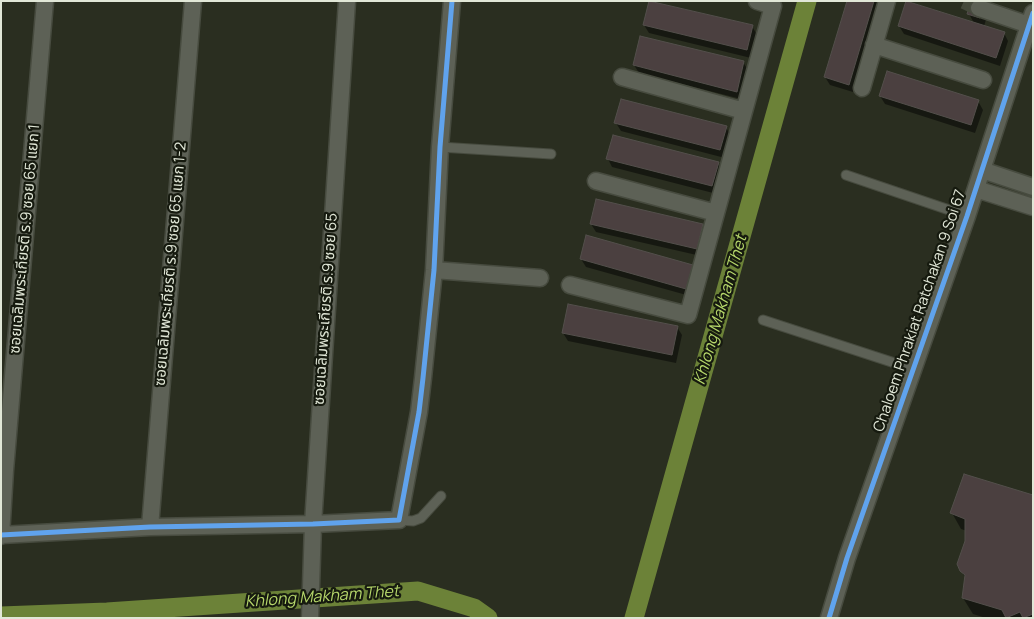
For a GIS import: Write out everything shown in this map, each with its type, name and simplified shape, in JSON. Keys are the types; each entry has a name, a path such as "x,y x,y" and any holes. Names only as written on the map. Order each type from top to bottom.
{"street":[{"name":"ซอยเฉลิมพระเกียรติ ร.9 ซอย 65 แยก 1","path":"1,535 45,1"},
{"name":"ซอยเฉลิมพระเกียรติ ร.9 ซอย 65 แยก 1-2","path":"150,527 193,1"},
{"name":"ซอยเฉลิมพระเกียรติ ร.9 ซอย 65","path":"310,616 313,524 347,1"},
{"path":"1,535 150,527 313,524 400,520 419,412 434,270 440,147 452,1"},
{"path":"570,285 688,314 772,6 756,1"},
{"path":"862,88 887,1"},
{"path":"979,8 1031,19"},
{"name":"Chaloem Phrakiat Ratchakan 9 Soi 67","path":"829,618 847,558 976,190 1031,19"},
{"path":"874,45 983,80"},
{"path":"622,77 744,111"},
{"path":"982,170 1033,187"},
{"path":"596,181 716,213"},
{"path":"976,190 1033,207"},
{"path":"434,270 540,278"}],"lane":[{"path":"440,147 551,154"},
{"path":"846,174 967,216"},
{"path":"763,320 913,368"},
{"path":"400,520 413,521 421,518 441,496"}],"building":[{"path":"649,1 753,25 747,50 643,25"},
{"path":"847,1 874,1 849,85 824,77"},
{"path":"906,1 1005,32 996,58 898,26"},
{"path":"971,1 985,1 980,18 967,14"},
{"path":"640,36 744,61 737,92 633,65"},
{"path":"887,71 979,100 971,125 879,96"},
{"path":"621,99 727,126 720,150 614,123"},
{"path":"613,135 719,162 712,186 606,159"},
{"path":"596,199 703,224 697,249 590,224"},
{"path":"586,235 693,265 686,289 580,259"},
{"path":"568,304 678,326 672,355 562,333"},
{"path":"964,474 1033,495 1033,614 1023,618 1020,612 1006,618 1002,610 962,598 965,575 960,571 957,564 965,541 965,519 950,513"}],"waterway":[{"name":"Khlong Makham Thet","path":"634,618 807,1"},
{"name":"Khlong Makham Thet","path":"1,616 107,612 418,591 474,608 488,618"}],"tunnel":[{"path":"964,1 979,8"}],"cycle path":[{"path":"1,535 150,527 313,524 399,520 419,412 423,378 434,270 440,147 452,1"},
{"path":"829,618 847,558 967,216 1033,13"}]}
